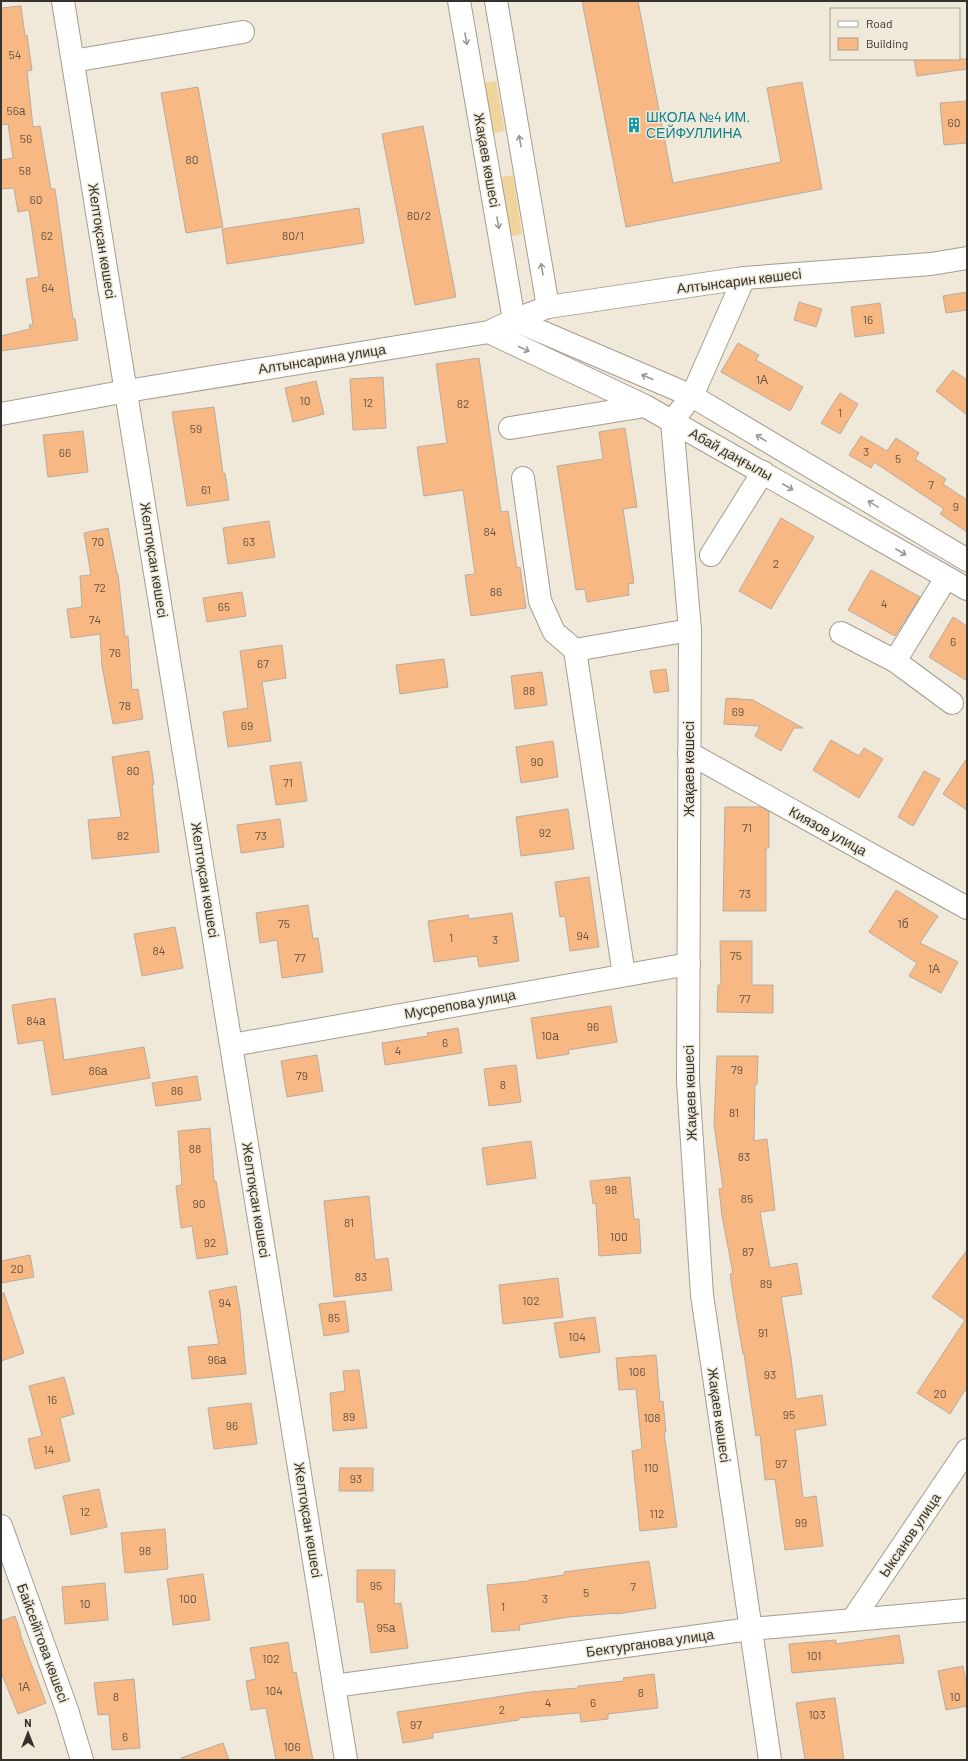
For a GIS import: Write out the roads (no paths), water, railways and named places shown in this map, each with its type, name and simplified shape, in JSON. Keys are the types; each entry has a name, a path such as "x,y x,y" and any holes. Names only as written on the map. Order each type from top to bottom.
{"street":[{"name":"Желтоқсан көшесі","path":"63,1 127,391 346,1760"},
{"name":"Жақаев көшесі","path":"459,1 514,320"},
{"path":"496,1 548,307"},
{"path":"73,61 243,32"},
{"name":"Алтынсарин көшесі","path":"514,320 548,307 744,278 931,264 967,258"},
{"path":"672,421 692,396 744,278"},
{"name":"Алтынсарина улица","path":"127,391 489,332 514,320"},
{"name":"Абай даңғылы","path":"514,320 692,396 967,560"},
{"name":"Абай даңғылы","path":"489,332 645,406 967,589"},
{"path":"1,414 127,391"},
{"path":"510,428 645,406"},
{"name":"Жақаев көшесі","path":"672,421 690,630 688,1082 702,1295 770,1760"},
{"path":"711,555 763,472"},
{"path":"523,478 540,600 554,632 575,650 624,975"},
{"path":"895,661 946,578"},
{"path":"575,650 690,630"},
{"path":"842,633 895,661 952,703"},
{"name":"Киязов улица","path":"689,753 967,908"},
{"name":"Мусрепова улица","path":"232,1045 689,964"},
{"name":"Ыксанов улица","path":"853,1619 967,1450"},
{"name":"Байсейітова көшесі","path":"1,1526 67,1710 82,1760"},
{"name":"Бектурганова улица","path":"334,1686 750,1629 967,1610"}],"place":[{"name":"ШКОЛА №4 ИМ. СЕЙФУЛЛИНА","path":"634,125"}]}
